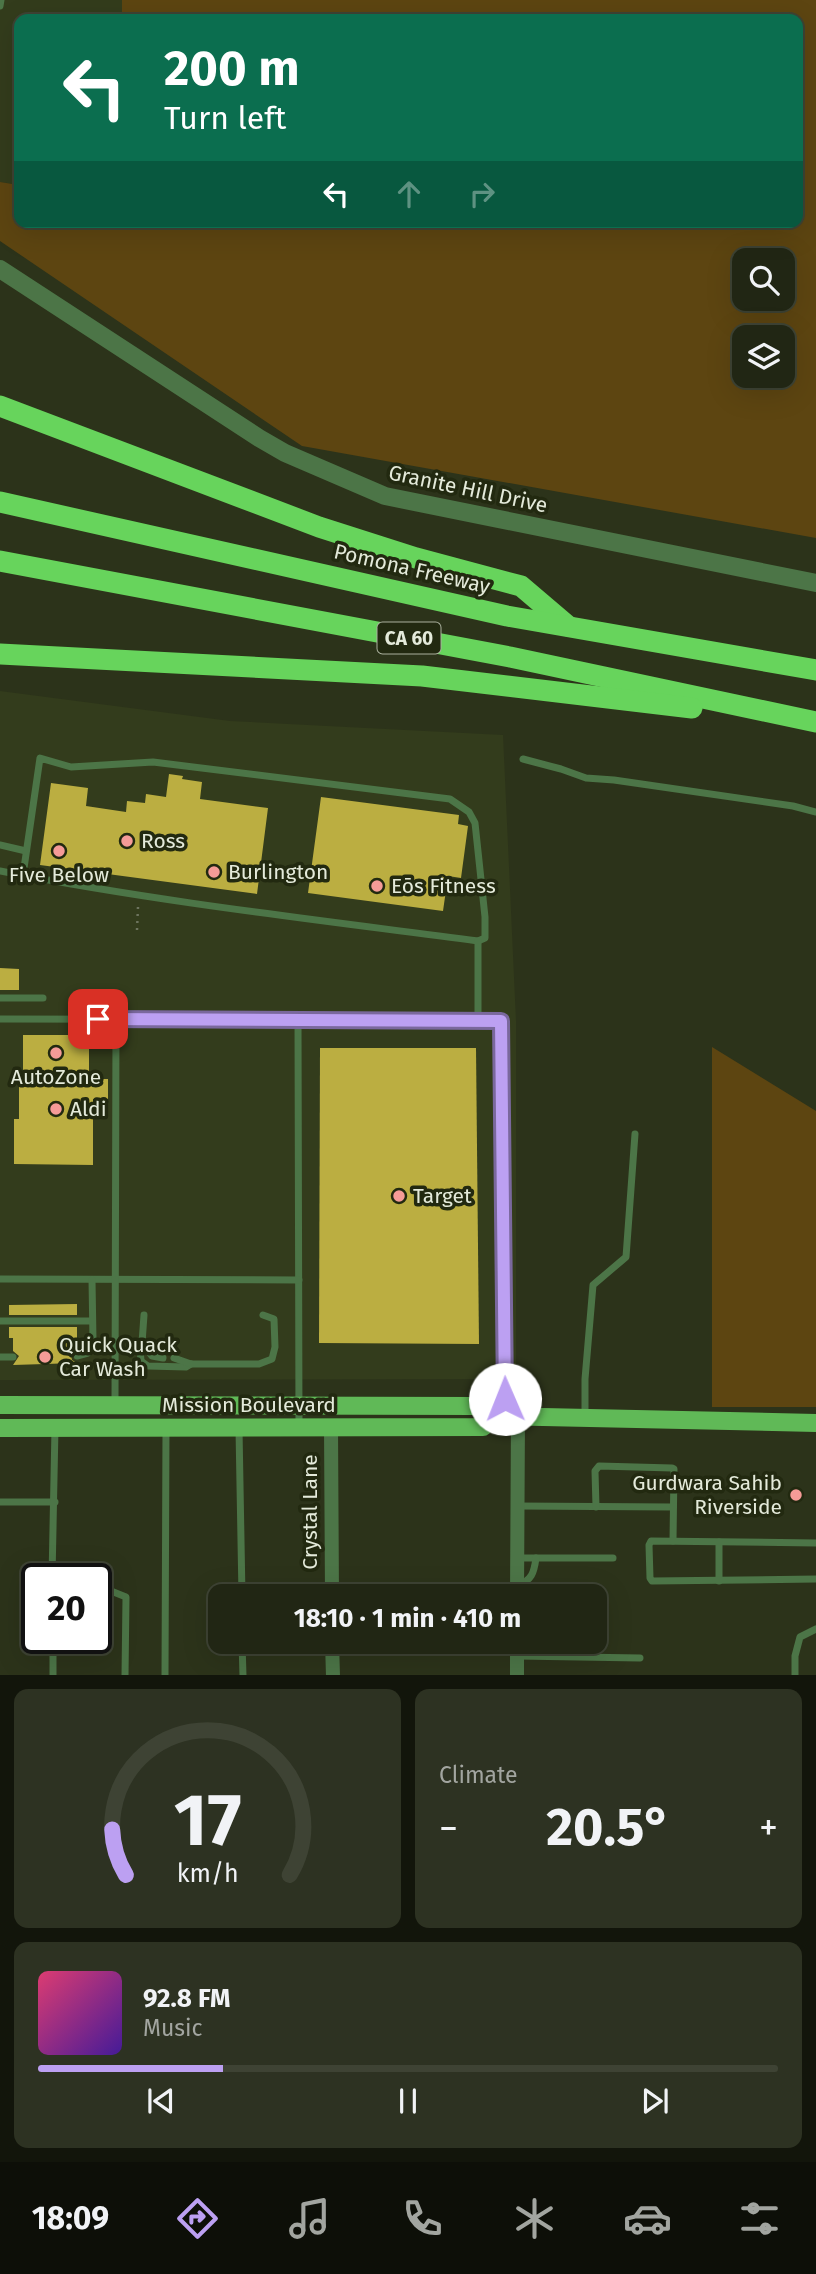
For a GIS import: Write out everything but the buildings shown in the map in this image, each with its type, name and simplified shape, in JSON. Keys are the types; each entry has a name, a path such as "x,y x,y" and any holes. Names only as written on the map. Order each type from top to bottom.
{"highway":[{"path":"0,406 319,527 416,558 521,586 569,628"},
{"name":"Pomona Freeway","path":"0,502 507,616 816,670"},
{"name":"CA 60","path":"0,561 510,657 816,723"},
{"path":"0,654 422,676 816,723"}],"main road":[{"name":"Mission Boulevard","path":"0,1405 478,1406 506,1416 816,1423"},
{"name":"Mission Boulevard","path":"0,1428 483,1427 506,1416"}],"street":[{"name":"Granite Hill Drive","path":"0,269 259,438 285,453 385,496 816,583"},
{"path":"506,1416 517,1506 517,1584"},
{"name":"Crystal Lane","path":"331,1427 332,1584"},
{"path":"332,1654 333,1675"},
{"path":"517,1654 517,1675"}],"lane":[{"path":"0,6 1,0"},
{"path":"0,871 112,891 478,941 485,938 475,823 469,811 450,799 153,762 71,767 40,758 23,875"},
{"path":"523,760 586,778 793,806 816,812"},
{"path":"0,845 26,850"},
{"path":"478,941 478,1020"},
{"path":"0,998 43,998"},
{"path":"0,1019 501,1021 506,1416"},
{"path":"115,1405 116,1019"},
{"path":"298,1019 299,1427"},
{"path":"585,1419 585,1379 593,1285 626,1257 635,1134"},
{"path":"0,1279 299,1280"},
{"path":"77,1356 83,1356 91,1349 92,1280"},
{"path":"144,1315 141,1361 148,1367 186,1367 191,1364"},
{"path":"174,1359 191,1364 259,1364 272,1359 275,1347 274,1319 263,1315"},
{"path":"0,1321 92,1321"},
{"path":"142,1343 152,1356 163,1358"},
{"path":"0,1357 13,1357"},
{"path":"165,1675 166,1427"},
{"path":"239,1427 242,1584"},
{"path":"52,1563 55,1428"},
{"path":"596,1507 596,1471 599,1466 672,1468 673,1541"},
{"path":"0,1502 55,1502"},
{"path":"517,1506 673,1507"},
{"path":"816,1543 652,1541 649,1545 652,1581 816,1579"},
{"path":"719,1542 719,1581"},
{"path":"517,1558 613,1558"},
{"path":"525,1584 533,1575 536,1558"},
{"path":"112,1591 126,1597 125,1675"},
{"path":"796,1675 797,1645 800,1637 812,1630"},
{"path":"52,1654 53,1675"},
{"path":"242,1654 243,1675"},
{"path":"585,1654 640,1658"}],"path":[{"path":"137,930 138,907"}],"shaded area":[{"path":"0,0 122,0 122,14 14,14 14,184 0,182"},
{"path":"122,0 816,0 816,538 302,446 0,241 0,182 14,184 14,228 803,228 803,14 122,14"},
{"path":"0,691 230,721 503,735 516,1021 516,1379 0,1380"},
{"path":"712,1047 816,1111 816,1407 712,1407"}],"place":[{"name":"Ross","path":"127,841"},
{"name":"Five Below","path":"59,851"},
{"name":"Burlington","path":"214,872"},
{"name":"Eōs Fitness","path":"377,886"},
{"name":"AutoZone","path":"56,1053"},
{"name":"Aldi","path":"56,1109"},
{"name":"Target","path":"399,1196"},
{"name":"Quick Quack Car Wash","path":"45,1357"},
{"name":"Gurdwara Sahib Riverside","path":"796,1495"}],"route":[{"path":"98,1019 501,1021 505,1399"}]}
